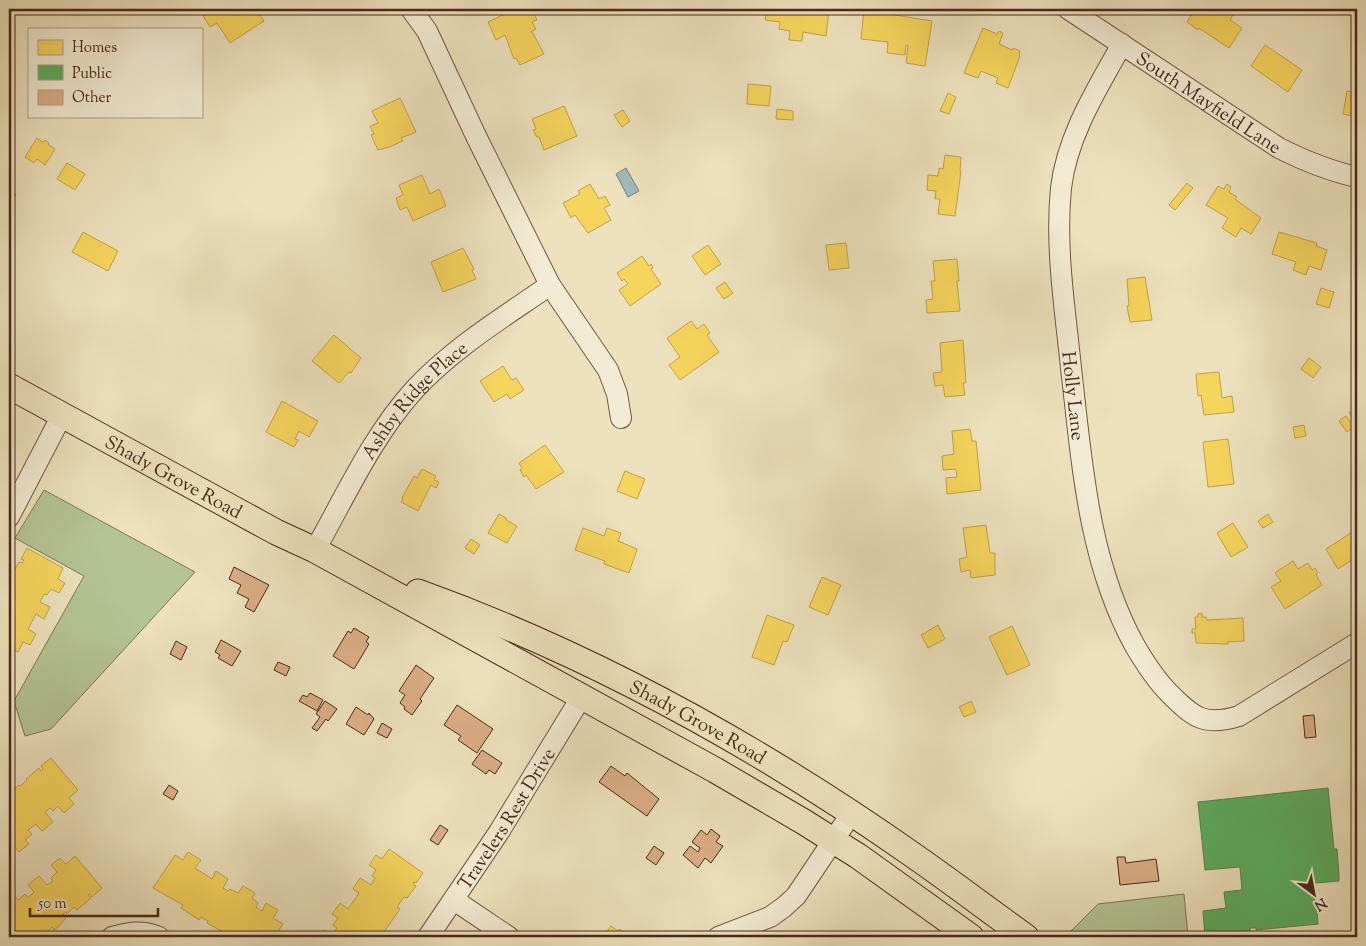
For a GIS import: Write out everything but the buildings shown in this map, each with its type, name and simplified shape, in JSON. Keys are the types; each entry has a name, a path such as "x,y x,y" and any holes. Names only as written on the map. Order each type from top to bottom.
{"main road":[{"name":"Shady Grove Road","path":"9,386 276,532 315,550 714,770 858,856 971,937"},
{"name":"Shady Grove Road","path":"340,564 510,627 592,664 689,714 747,748 910,853 1026,937"}],"street":[{"path":"411,9 427,31 476,136 550,285 608,370 617,394 620,418"},
{"name":"South Mayfield Lane","path":"1068,9 1279,148 1308,163 1357,177"},
{"name":"Holly Lane","path":"1122,44 1089,102 1075,134 1061,186 1059,216 1060,259 1083,479 1098,552 1110,593 1125,628 1144,661 1162,686 1188,713 1208,720 1225,720 1239,716 1357,643"},
{"name":"Ashby Ridge Place","path":"315,550 388,423 416,389 455,352 550,285"},
{"path":"9,517 62,414"},
{"name":"Travelers Rest Drive","path":"428,937 499,832 582,696"},
{"path":"718,937 770,917 796,896 851,814"},
{"path":"454,900 509,937"},
{"path":"112,937 124,933 137,932 150,933 159,937"}],"green space":[{"path":"44,490 195,572 51,729 25,736 14,701 84,576 15,538"},
{"path":"1184,894 1188,937 1065,937 1098,904"}],"water":[{"path":"626,168 639,191 628,197 616,174"}]}
